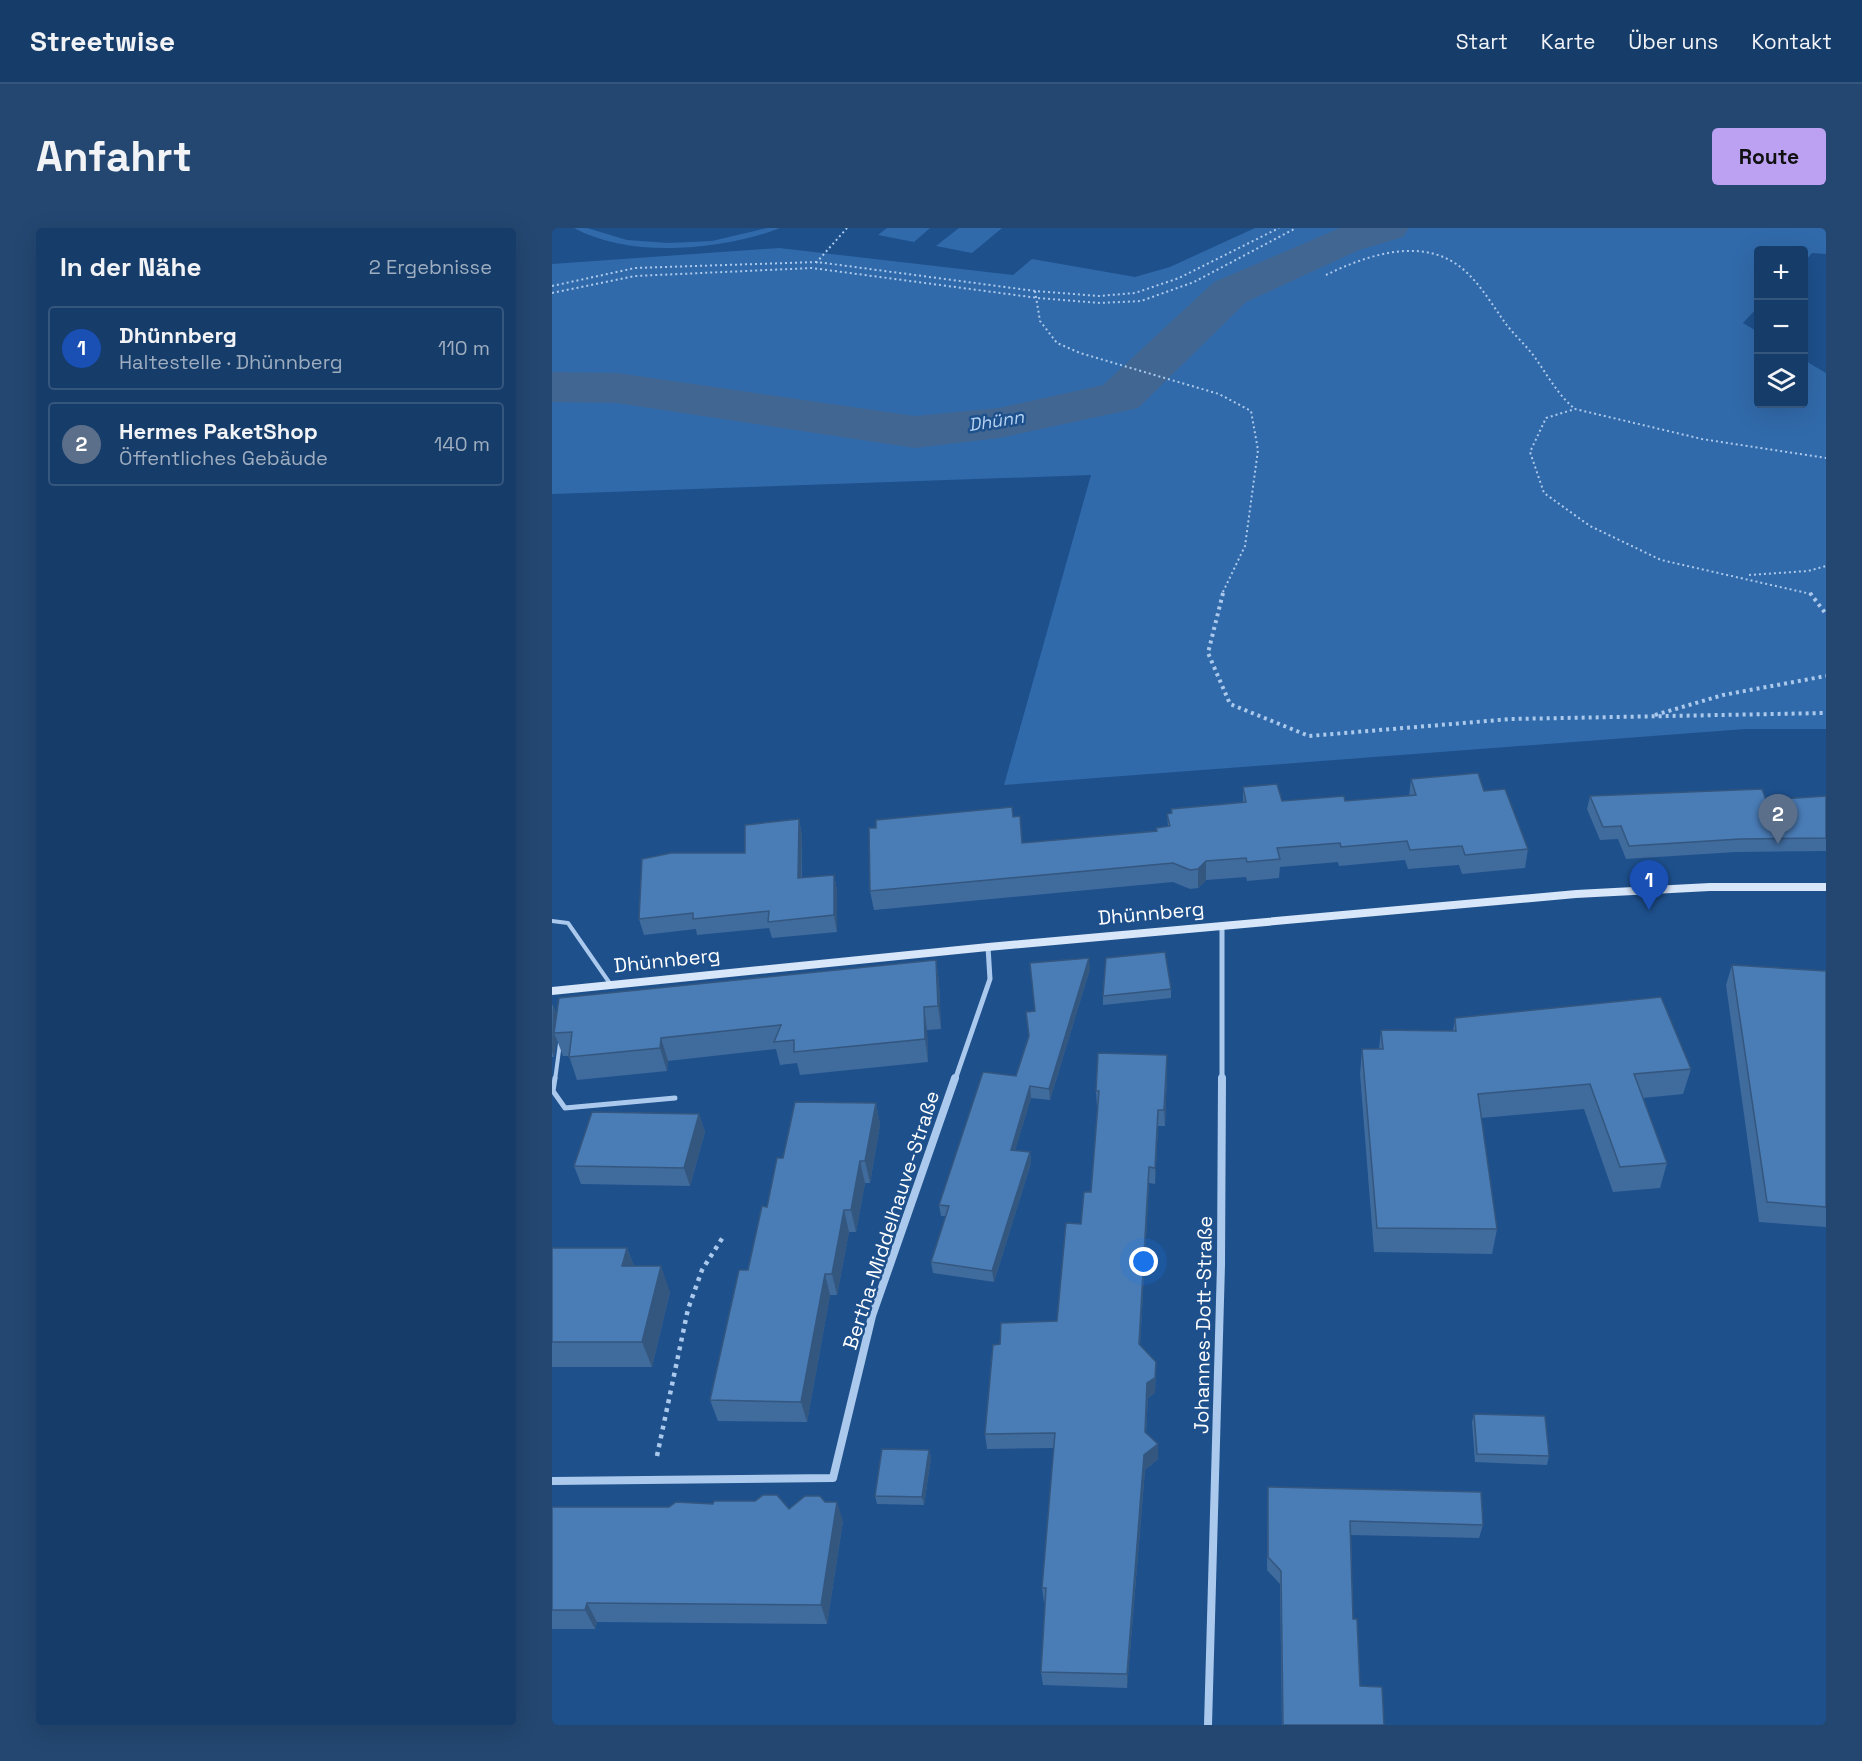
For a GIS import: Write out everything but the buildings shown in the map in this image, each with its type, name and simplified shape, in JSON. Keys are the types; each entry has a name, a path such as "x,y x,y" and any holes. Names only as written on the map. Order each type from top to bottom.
{"street":[{"name":"Dhünnberg","path":"552,991 567,995 611,985 988,947 1635,890 1710,886 1826,887"},
{"name":"Johannes-Dott-Straße","path":"1208,1725 1221,1264 1222,926"},
{"name":"Bertha-Middelhauve-Straße","path":"552,1481 652,1482 834,1478 872,1316 990,979 988,947"}],"lane":[{"path":"552,921 568,923 611,985"},
{"path":"561,1035 554,1091 565,1108 675,1098"}],"path":[{"path":"812,268 847,228"},
{"path":"552,286 635,268 818,262 1035,291 1099,296 1135,293 1179,278 1279,228"},
{"path":"552,293 635,276 812,268 1038,298 1100,303 1141,301 1194,282 1296,228"},
{"path":"1326,275 1358,259 1392,251 1425,252 1457,265 1492,302 1506,325 1530,351 1562,399 1575,409 1702,439 1826,458"},
{"path":"1035,291 1038,298 1040,321 1057,343 1080,354 1219,394 1251,411 1258,450 1245,546 1220,599 1208,653 1230,704 1309,736 1511,719 1826,713"},
{"path":"1575,409 1546,418 1530,452 1544,493 1590,526 1661,560 1736,574 1809,592 1826,614"},
{"path":"1736,574 1759,575 1808,571 1826,566"},
{"path":"1649,717 1723,695 1826,676"},
{"path":"652,1482 688,1309 702,1270 723,1238"}],"shaded area":[{"path":"574,228 587,228 627,240 668,243 712,241 767,228 780,228 732,242 677,248 622,244 597,238"},
{"path":"887,228 930,228 914,242 878,235"},
{"path":"959,228 1002,228 972,253 936,246"},
{"path":"1255,228 1826,228 1826,254 1812,253 1808,258 1808,246 1754,246 1754,311 1743,323 1754,330 1754,408 1808,408 1808,362 1826,373 1826,729 1745,729 1004,785 1091,475 552,494 552,264 779,248 1013,275 1032,259 1135,277 1170,267"}],"waterway":[{"name":"Dhünn","path":"552,387 617,388 915,432 999,423 1120,397 1230,292 1343,241 1387,228"}],"place":[{"name":"Hermes PaketShop","path":"1778,844"},
{"name":"Dhünnberg","path":"1649,910"}]}
